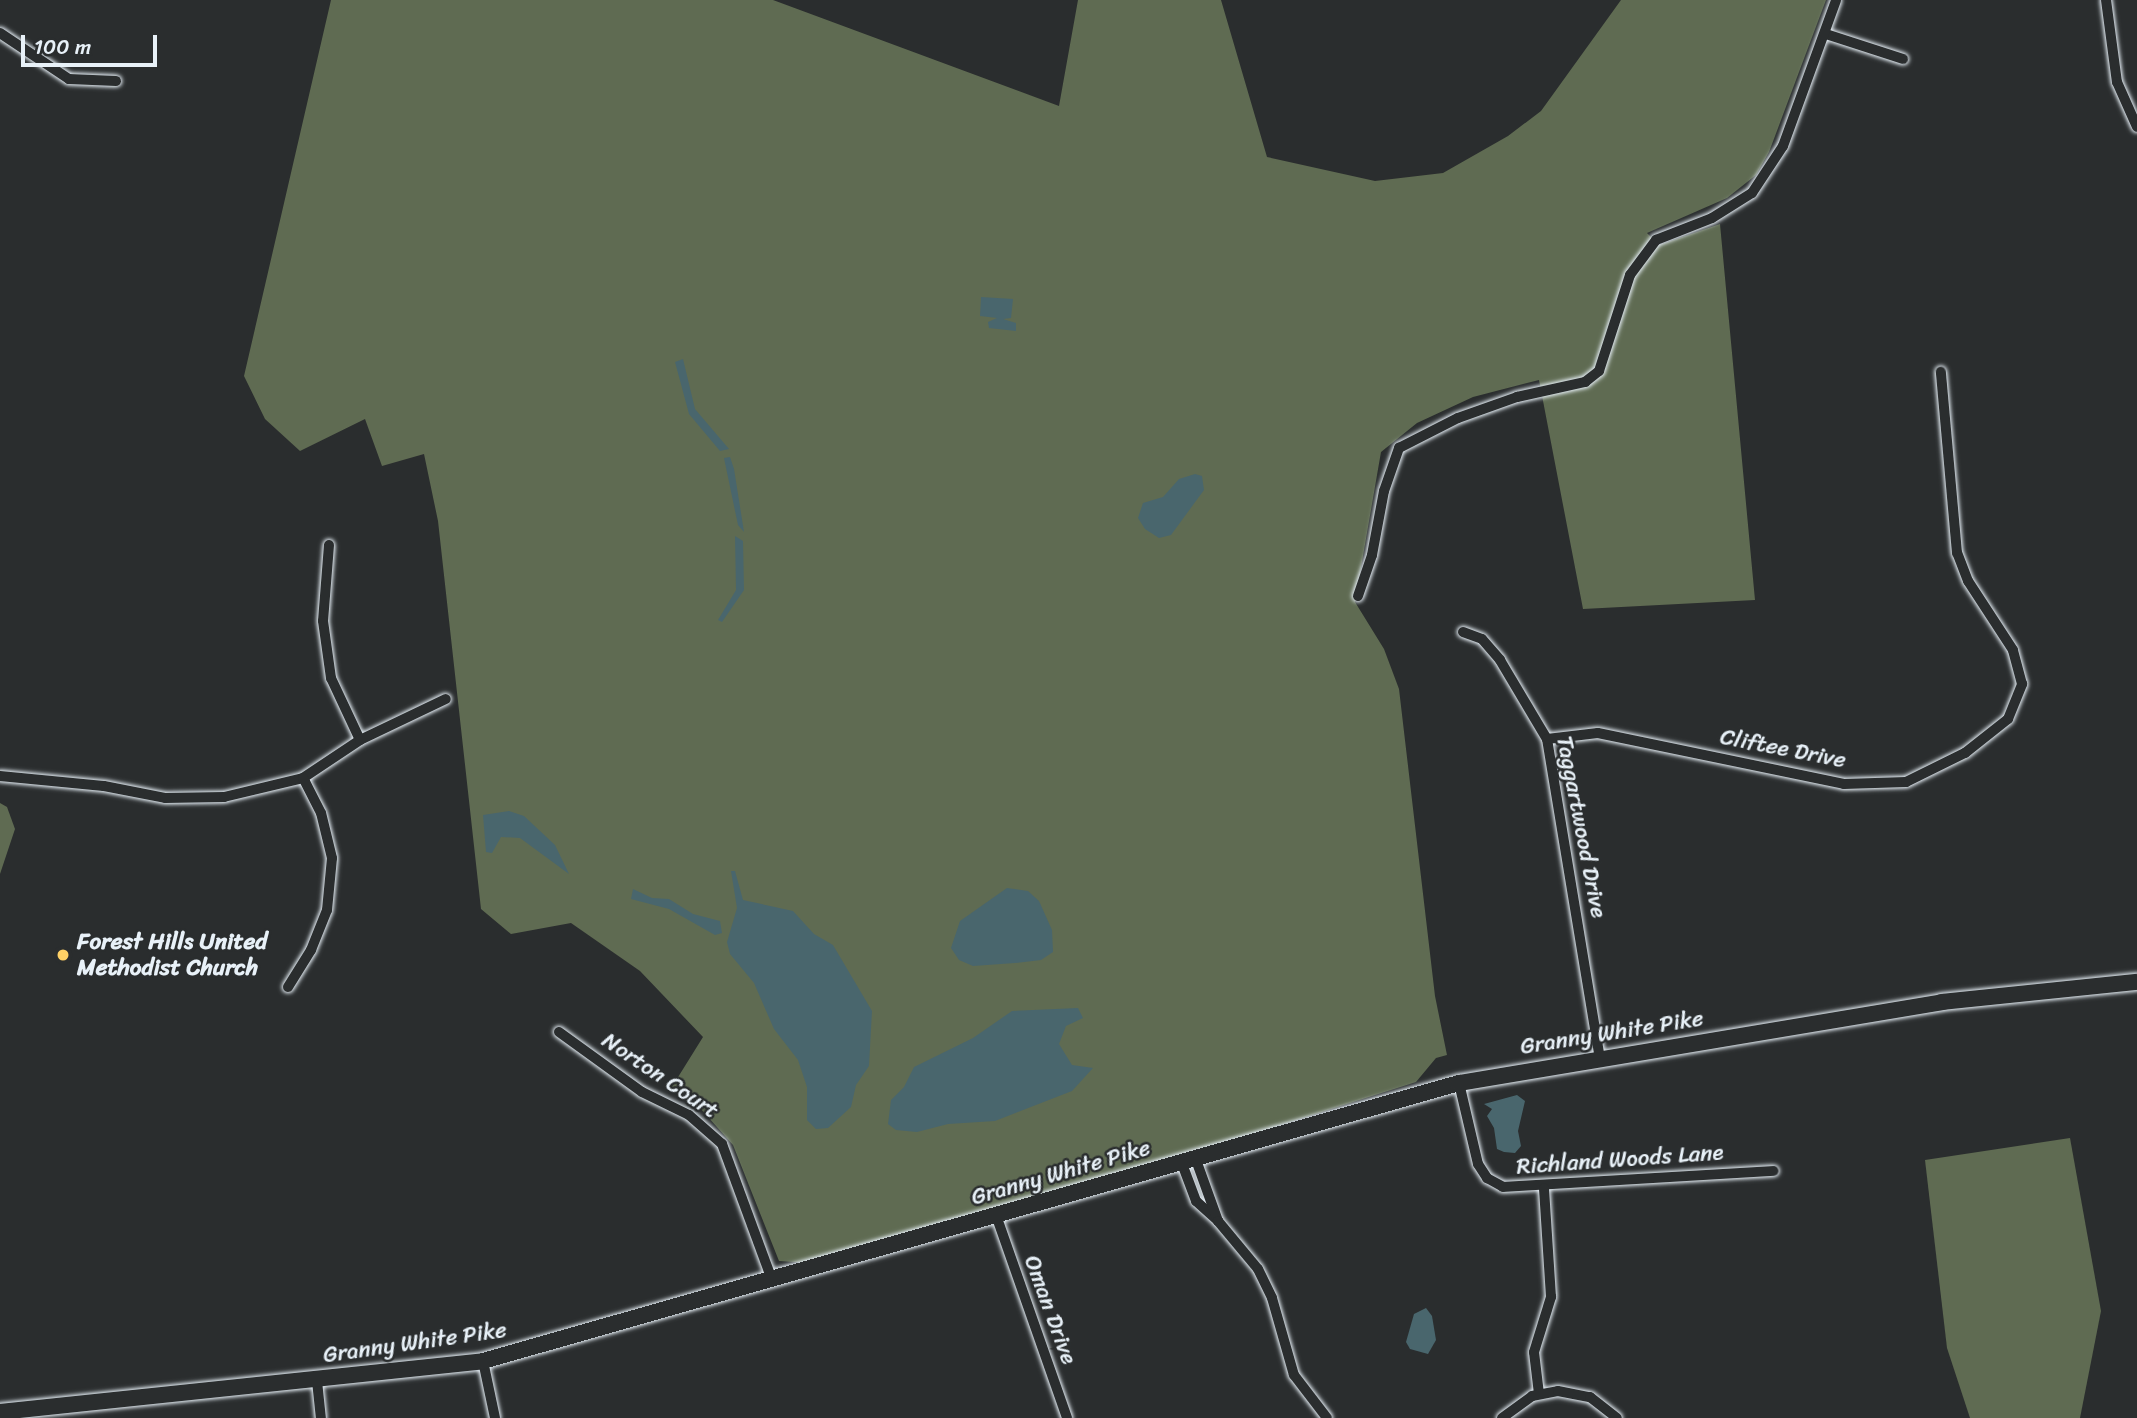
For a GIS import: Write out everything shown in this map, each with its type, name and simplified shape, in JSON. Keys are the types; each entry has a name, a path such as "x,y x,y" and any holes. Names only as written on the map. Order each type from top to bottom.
{"main road":[{"name":"Granny White Pike","path":"0,1412 317,1381 483,1361 1459,1083 1942,1002 2137,982"}],"street":[{"path":"1358,596 1370,563 1384,491 1399,448 1458,418 1517,397 1585,382 1600,371 1630,275 1656,240 1712,218 1752,193 1783,146 1826,34 1836,0"},
{"path":"2106,0 2117,82 2137,127"},
{"path":"0,33 69,79 116,81"},
{"path":"1826,34 1903,59"},
{"name":"Cliftee Drive","path":"1547,739 1598,733 1844,784 1906,782 1965,753 2008,719 2022,684 2013,650 1968,581 1957,553 1941,372"},
{"path":"329,545 323,621 331,678 360,740"},
{"name":"Taggartwood Drive","path":"1463,632 1482,639 1500,660 1547,739 1600,1059"},
{"path":"0,776 104,786 165,798 224,797 303,778 360,740 446,699"},
{"path":"288,986 311,950 327,910 332,858 321,814 303,778"},
{"name":"Norton Court","path":"559,1032 642,1092 689,1115 722,1144 772,1280"},
{"name":"Richland Woods Lane","path":"1459,1083 1476,1158 1485,1175 1503,1187 1544,1188 1774,1171"},
{"path":"1188,1159 1217,1221 1258,1269 1272,1298 1294,1375 1327,1418"},
{"path":"1539,1394 1534,1352 1551,1297 1544,1188"},
{"name":"Oman Drive","path":"996,1215 1067,1418"},
{"path":"483,1361 495,1418"},
{"path":"317,1381 321,1418"},
{"path":"1502,1418 1539,1394 1583,1394 1617,1418"}],"green space":[{"path":"331,0 773,0 1059,106 1078,0 1221,0 1267,157 1375,181 1443,173 1508,136 1541,111 1621,0 1826,0 1769,152 1756,175 1727,198 1647,233 1659,245 1720,224 1755,600 1583,609 1539,380 1473,397 1417,423 1381,452 1355,602 1384,649 1399,689 1435,996 1447,1055 1436,1058 1416,1082 1231,1141 809,1263 779,1261 733,1145 700,1108 670,1090 703,1037 640,971 571,923 511,934 481,909 438,521 424,454 382,466 365,419 300,451 265,419 244,376"},
{"path":"0,803 7,807 15,829 0,874"},
{"path":"2070,1138 2101,1311 2080,1418 1970,1418 1947,1348 1925,1160"}],"water":[{"path":"981,297 1013,299 1011,318 1003,319 1016,323 1016,331 989,328 988,322 997,318 980,316"},
{"path":"683,359 695,409 729,449 720,451 689,414 675,362"},
{"path":"730,457 744,532 738,525 724,458"},
{"path":"1195,474 1202,476 1204,490 1171,535 1159,538 1145,529 1138,518 1143,503 1163,497 1179,479"},
{"path":"735,536 743,541 744,590 722,622 718,620 736,590"},
{"path":"509,811 524,816 555,845 569,874 520,838 501,837 492,853 486,852 483,815"},
{"path":"731,871 735,871 743,900 793,911 814,934 833,945 872,1011 869,1066 856,1085 851,1107 828,1128 816,1129 807,1120 807,1087 798,1060 774,1029 754,983 730,954 727,942 737,908"},
{"path":"1007,888 1028,891 1039,901 1052,930 1053,952 1041,960 1015,963 973,966 959,960 951,948 960,921"},
{"path":"633,889 652,898 669,899 693,914 720,921 722,933 715,935 669,909 631,899"},
{"path":"1078,1008 1083,1018 1066,1026 1059,1044 1072,1065 1093,1068 1072,1091 995,1121 948,1124 917,1132 896,1130 888,1124 891,1100 904,1087 914,1067 973,1038 1012,1011"},
{"path":"1517,1095 1525,1101 1518,1131 1521,1146 1515,1153 1504,1152 1497,1149 1494,1128 1487,1116 1492,1109 1484,1104"},
{"path":"1426,1308 1432,1316 1436,1340 1428,1354 1410,1349 1406,1342 1414,1314"}],"place":[{"name":"Forest Hills United Methodist Church","path":"63,955"}]}
